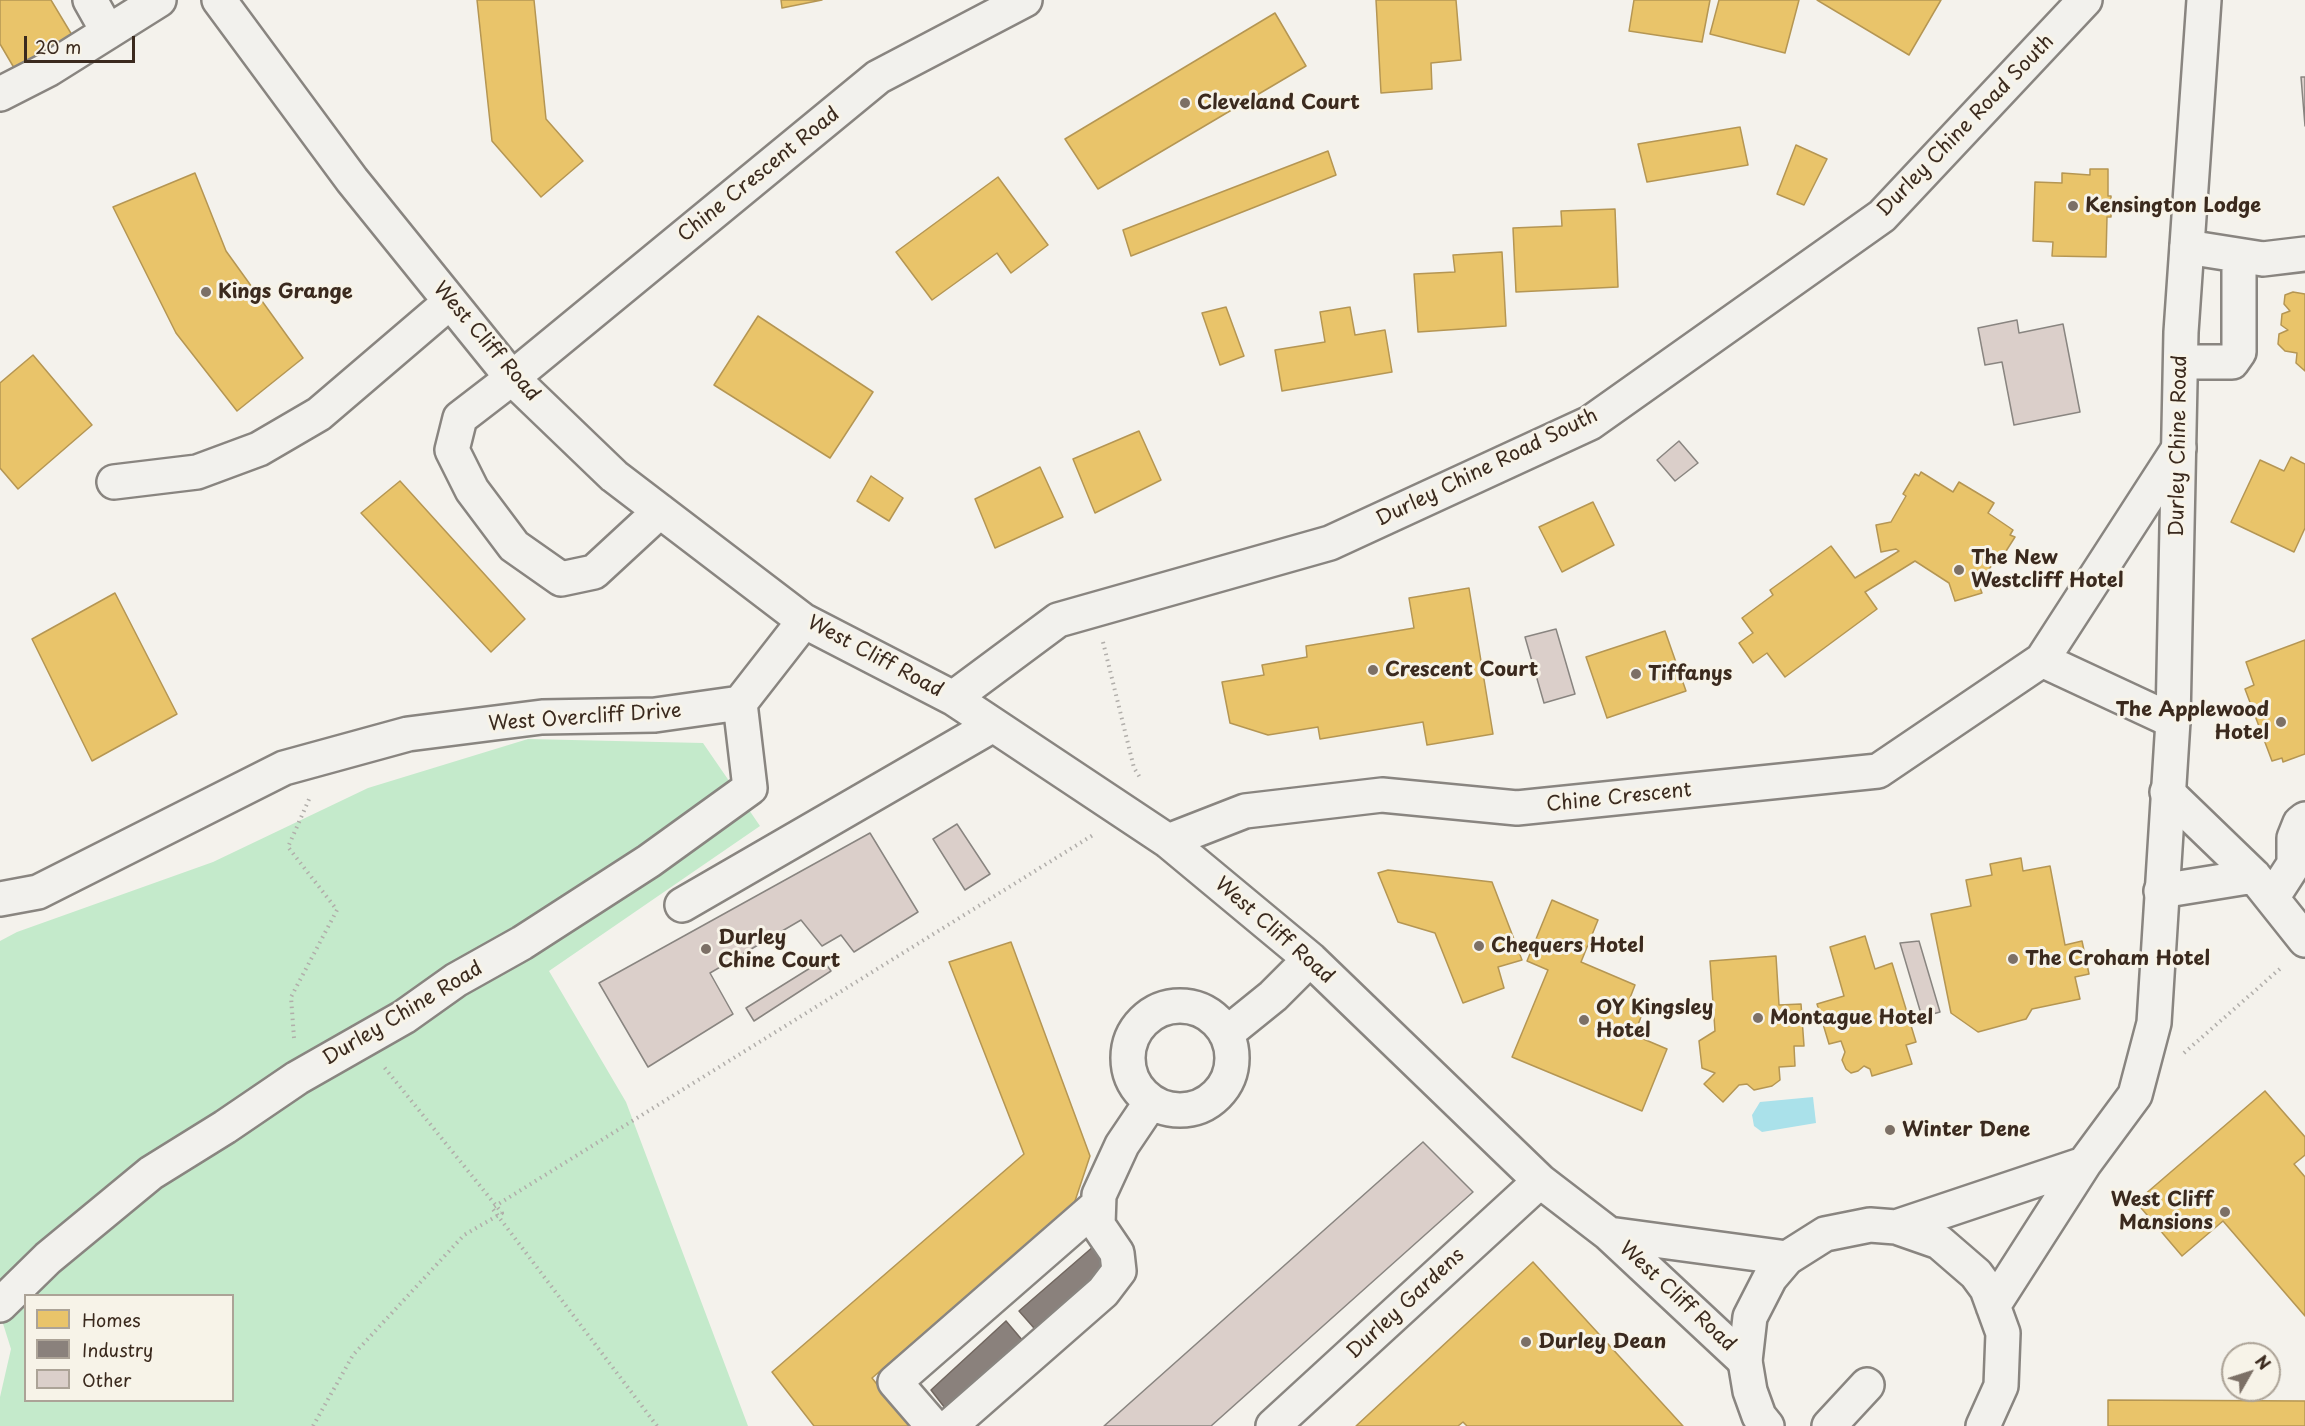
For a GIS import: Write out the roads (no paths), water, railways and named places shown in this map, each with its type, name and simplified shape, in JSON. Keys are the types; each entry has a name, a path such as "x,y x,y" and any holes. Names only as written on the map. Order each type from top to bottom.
{"street":[{"path":"90,0 108,32"},
{"path":"0,94 49,69 159,0"},
{"name":"West Cliff Road","path":"219,0 352,180 512,378 614,476 804,621 952,698 1168,841 1310,959 1540,1181 1609,1234 1745,1361"},
{"name":"Chine Crescent Road","path":"660,511 594,572 561,579 514,546 472,490 452,450 460,418 512,378 878,77 1025,0"},
{"name":"Durley Chine Road South","path":"952,698 1058,620 1330,543 1590,423 1882,216 2085,0"},
{"name":"Durley Chine Road","path":"1993,1306 2084,1164 2135,1095 2154,1023 2173,721 2181,362 2204,0"},
{"path":"2187,247 2263,260 2305,254"},
{"path":"2181,362 2232,362 2239,351 2239,256"},
{"path":"114,482 197,472 259,449 319,414 450,302"},
{"name":"Chine Crescent","path":"1168,841 1245,811 1382,795 1517,808 1878,771 2042,660 2179,448"},
{"path":"740,703 804,621"},
{"path":"2042,660 2173,721"},
{"name":"Durley Chine Road","path":"0,1305 48,1258 151,1173 225,1127 297,1077 404,1017 456,980 522,943 650,861 750,788 740,703"},
{"name":"West Overcliff Drive","path":"0,899 38,892 284,768 408,734 542,717 655,716 740,703"},
{"path":"682,905 993,724"},
{"path":"2167,792 2263,887 2296,951"},
{"path":"2162,891 2263,887 2294,864 2294,838 2300,823 2305,819"},
{"path":"1226,1034 1273,996 1310,959"},
{"path":"1168,1007 1195,1008 1207,1014 1226,1034 1232,1060 1224,1086 1204,1104 1177,1110 1151,1102 1134,1082 1127,1056 1130,1042 1144,1020 1168,1007"},
{"path":"950,1426 1103,1292 1119,1271 1117,1253 1098,1225 1099,1195 1122,1145 1151,1102"},
{"path":"1896,1227 2084,1164"},
{"name":"Durley Gardens","path":"1273,1426 1540,1181"},
{"path":"933,1426 895,1382 1098,1205"},
{"path":"1758,1423 1745,1361 1750,1317 1770,1278 1787,1258 1826,1234 1870,1225 1896,1227 1939,1242 1976,1274 1987,1289 2003,1333 2001,1386 1983,1426"},
{"name":"West Cliff Road","path":"1609,1234 1787,1258"},
{"path":"1829,1426 1867,1385"}],"water":[{"path":"1813,1097 1816,1123 1762,1132 1754,1126 1752,1115 1760,1102"}],"place":[{"name":"Cleveland Court","path":"1185,103"},
{"name":"Kensington Lodge","path":"2073,206"},
{"name":"Kings Grange","path":"206,292"},
{"name":"The New Westcliff Hotel","path":"1959,570"},
{"name":"Crescent Court","path":"1373,670"},
{"name":"Tiffanys","path":"1636,674"},
{"name":"The Applewood Hotel","path":"2281,722"},
{"name":"Chequers Hotel","path":"1479,946"},
{"name":"Durley Chine Court","path":"706,949"},
{"name":"The Croham Hotel","path":"2013,959"},
{"name":"Montague Hotel","path":"1758,1018"},
{"name":"OY Kingsley Hotel","path":"1584,1020"},
{"name":"Winter Dene","path":"1890,1130"},
{"name":"West Cliff Mansions","path":"2225,1212"},
{"name":"Durley Dean","path":"1526,1342"}]}
